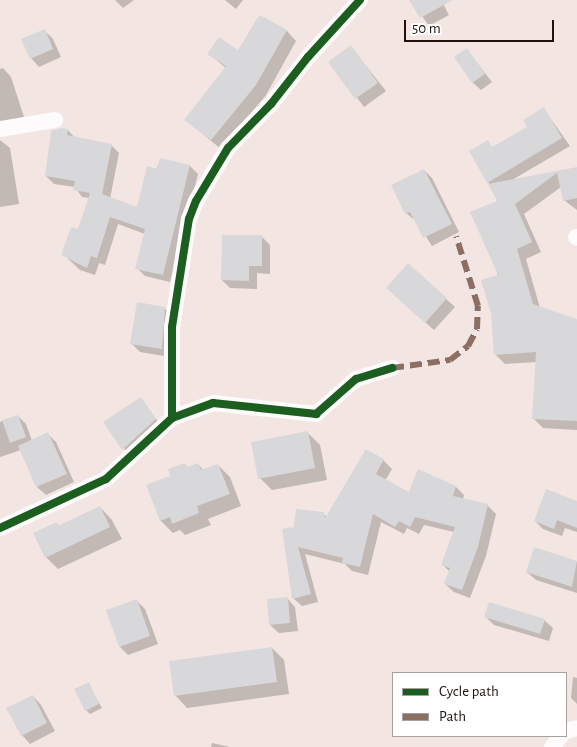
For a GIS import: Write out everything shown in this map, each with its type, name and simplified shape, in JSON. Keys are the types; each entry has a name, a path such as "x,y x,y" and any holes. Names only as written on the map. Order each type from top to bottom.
{"street":[{"path":"172,418 172,326 189,219 196,201 228,148 271,104 360,0"},
{"path":"0,129 55,120"},
{"path":"0,528 106,478 172,418 213,403 316,414 356,379 392,368"},
{"path":"552,747 560,737"}],"building":[{"path":"409,0 453,0 420,18"},
{"path":"258,17 264,17 287,30 256,85 211,140 184,120 226,66 207,54 219,37 238,50"},
{"path":"45,29 53,49 30,59 21,39"},
{"path":"351,45 378,83 355,99 328,62"},
{"path":"467,48 485,74 472,83 454,57"},
{"path":"544,107 562,138 487,183 469,151 488,140 492,147 527,127 523,120"},
{"path":"61,128 68,129 67,135 112,144 102,194 137,207 147,166 157,169 160,158 190,165 163,275 135,269 145,229 110,217 97,258 91,256 87,268 61,255 71,227 78,229 90,193 73,190 75,181 45,176 51,131"},
{"path":"577,167 577,198 563,201 557,173 515,204 532,242 517,249 533,304 577,319 577,421 532,419 536,352 494,355 491,313 481,280 498,275 470,212 497,201 488,184"},
{"path":"424,169 452,224 423,238 410,212 405,214 391,185"},
{"path":"222,235 262,235 262,266 249,266 249,281 221,280"},
{"path":"408,263 447,298 425,323 386,288"},
{"path":"137,302 165,307 162,349 130,344"},
{"path":"141,397 156,419 122,450 103,422"},
{"path":"18,415 26,437 10,443 2,420"},
{"path":"308,431 315,468 258,479 251,442"},
{"path":"48,432 67,474 36,487 18,446"},
{"path":"366,449 384,459 376,474 409,492 418,469 456,486 453,496 488,504 478,547 462,590 444,584 450,568 441,565 455,527 415,517 410,527 399,521 395,527 373,514 360,567 342,563 343,558 298,547 311,594 292,599 282,529 292,527 293,531 296,509 324,512 325,518"},
{"path":"185,463 187,467 198,463 201,470 218,464 230,494 197,506 199,513 172,524 170,517 160,521 146,485 170,476 168,469"},
{"path":"546,489 577,501 577,528 557,520 554,529 534,521"},
{"path":"100,506 110,527 45,558 33,533 57,522 58,526"},
{"path":"534,547 577,561 572,587 526,572"},
{"path":"288,597 290,623 269,625 267,599"},
{"path":"137,599 150,636 119,647 106,610"},
{"path":"489,602 545,619 540,634 484,617"},
{"path":"272,647 277,682 174,696 169,661"},
{"path":"89,682 99,704 85,711 74,689"},
{"path":"33,695 47,723 21,736 6,708"}],"marked path":[{"path":"392,368 450,360 468,346 477,329 478,306 456,236"}],"cycle path":[{"path":"0,528 106,479 172,418 172,327 189,219 196,201 228,148 271,104 308,57 360,0"},
{"path":"172,418 213,403 316,414 356,379 392,368"}]}
